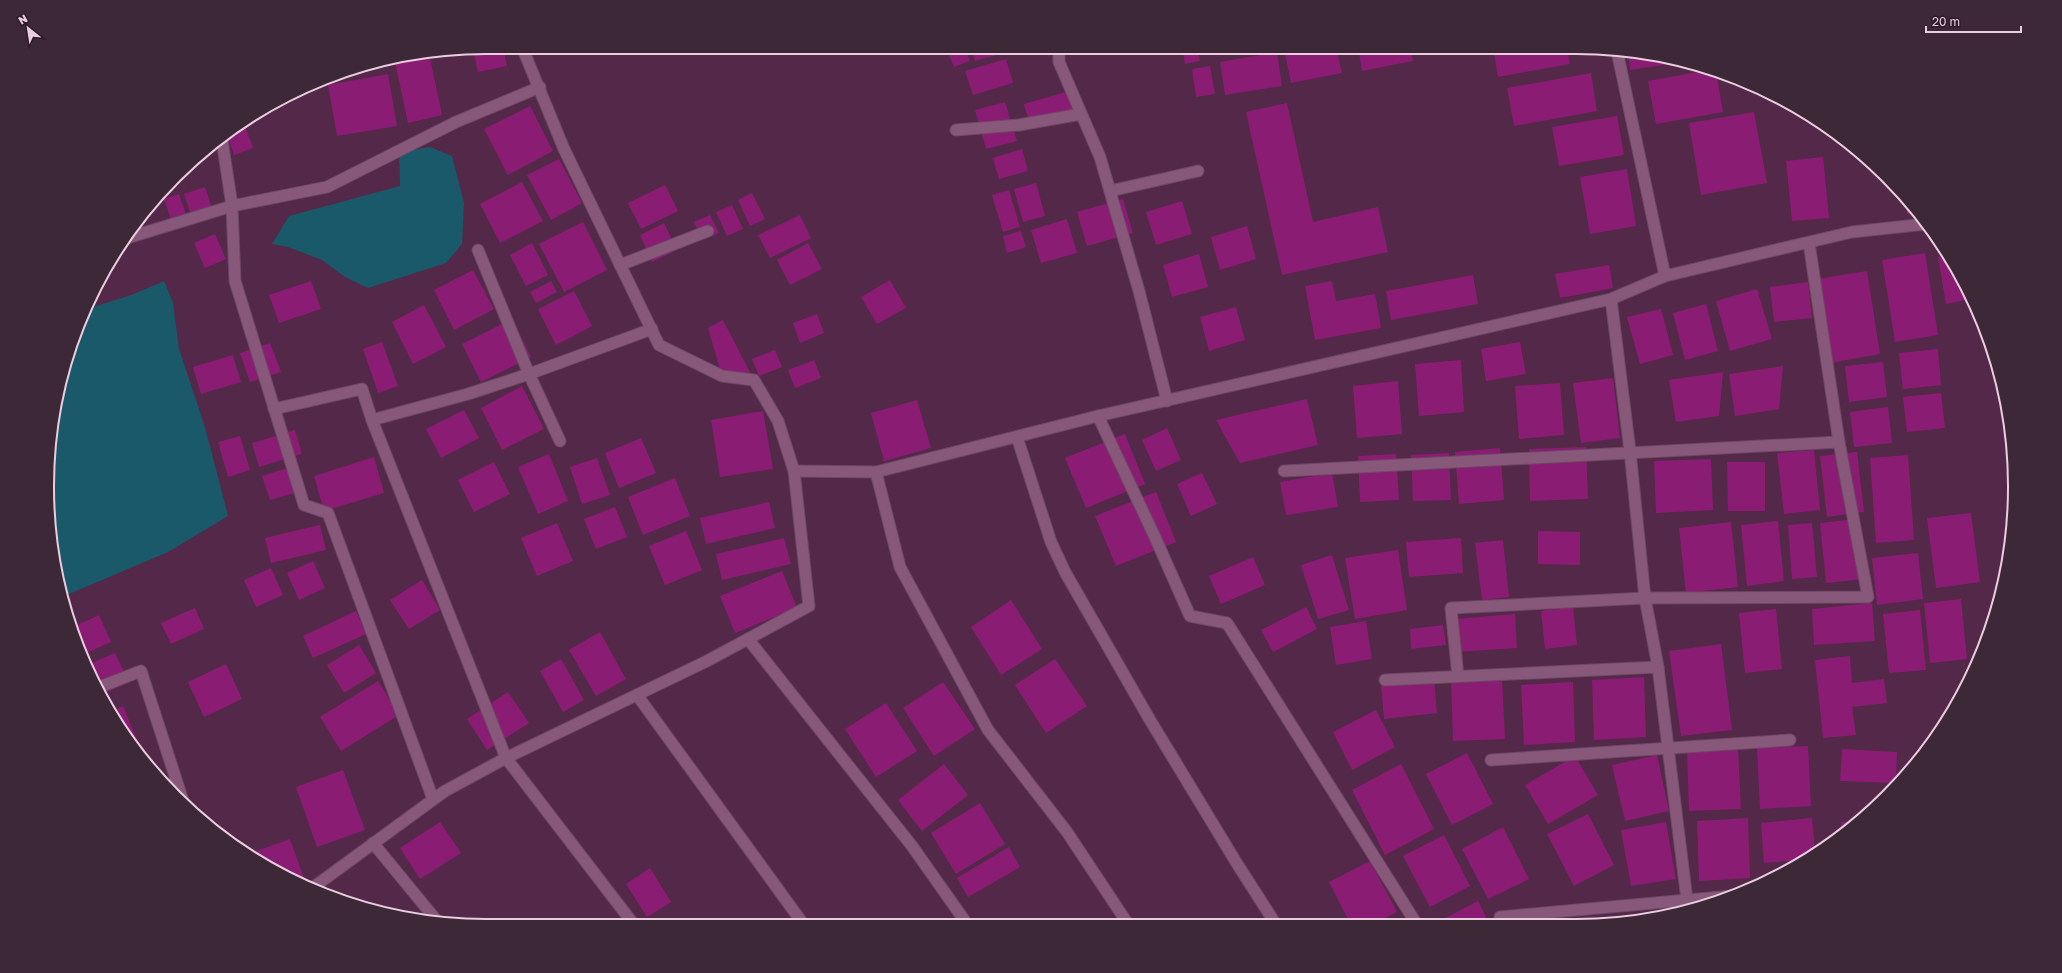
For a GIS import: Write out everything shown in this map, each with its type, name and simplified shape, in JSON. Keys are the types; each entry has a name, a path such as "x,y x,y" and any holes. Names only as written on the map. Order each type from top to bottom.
{"street":[{"path":"317,884 445,791 506,758 708,661 809,606 794,471 778,421 754,380 722,376 659,344 564,149 540,87 525,54"},
{"path":"1059,54 1059,62 1100,157 1139,291 1167,401"},
{"path":"1619,57 1665,276"},
{"path":"134,236 232,206 327,187 456,122 540,87"},
{"path":"956,130 1019,125 1081,114"},
{"path":"223,143 232,206 235,280 304,506 328,513 433,800"},
{"path":"1110,191 1198,171"},
{"path":"794,471 876,472 1098,416 1611,298 1665,276 1852,232 1920,225"},
{"path":"620,265 708,230"},
{"path":"1458,676 1451,608 1645,598 1868,597 1839,442 1809,243"},
{"path":"478,250 529,374 560,441"},
{"path":"1500,917 1687,903 1658,667 1645,598 1630,451 1611,298"},
{"path":"372,420 468,394 652,330"},
{"path":"274,409 362,389 372,420 506,758 630,919"},
{"path":"1098,416 1190,616 1226,623 1413,919"},
{"path":"1017,437 1051,542 1066,572 1150,720 1272,919"},
{"path":"1284,470 1630,451 1839,442"},
{"path":"876,472 900,567 988,730 1067,832 1125,919"},
{"path":"748,639 912,846 963,919"},
{"path":"1385,680 1658,667"},
{"path":"103,686 141,671 180,791"},
{"path":"636,695 800,919"},
{"path":"1491,760 1790,740"},
{"path":"373,843 432,915"}],"water":[{"path":"430,147 452,156 464,203 462,244 446,263 368,288 345,277 322,260 288,247 272,244 289,216 400,186 399,152"},
{"path":"164,281 173,303 179,349 205,427 228,516 168,552 68,594 62,571 58,543 54,486 55,458 62,402 77,347 93,307 134,294"}],"building":[{"path":"474,54 504,54 507,66 478,72"},
{"path":"949,54 967,54 970,61 954,67"},
{"path":"973,54 1001,54 975,61"},
{"path":"1183,54 1198,54 1200,61 1185,64"},
{"path":"1266,54 1277,54 1282,86 1225,95 1220,62"},
{"path":"1285,54 1338,54 1342,73 1291,83"},
{"path":"1359,54 1412,54 1413,61 1362,71"},
{"path":"1494,54 1568,54 1570,64 1498,77"},
{"path":"430,58 442,115 408,123 395,64"},
{"path":"1629,58 1669,64 1630,70"},
{"path":"1006,59 1013,83 973,95 965,71"},
{"path":"1210,66 1215,94 1196,97 1192,69"},
{"path":"1698,72 1717,78 1723,112 1656,124 1648,81"},
{"path":"1591,73 1597,111 1514,126 1507,88"},
{"path":"388,74 397,126 337,136 328,85"},
{"path":"1076,89 1084,114 1031,129 1024,104"},
{"path":"1005,102 1017,141 986,149 975,110"},
{"path":"1287,103 1313,222 1378,207 1388,252 1282,275 1246,112"},
{"path":"530,106 553,151 508,175 484,129"},
{"path":"1754,112 1767,183 1701,195 1689,123"},
{"path":"1617,116 1624,155 1559,166 1552,127"},
{"path":"246,127 253,148 234,155 228,139"},
{"path":"1022,149 1028,171 999,179 993,158"},
{"path":"1823,157 1829,218 1792,221 1786,161"},
{"path":"559,159 582,203 551,220 527,175"},
{"path":"1627,169 1636,226 1590,234 1580,177"},
{"path":"522,182 543,221 500,243 480,204"},
{"path":"1036,183 1045,216 1023,222 1014,189"},
{"path":"665,185 678,211 641,229 628,203"},
{"path":"205,187 214,214 193,221 184,194"},
{"path":"1009,190 1020,227 1003,232 992,195"},
{"path":"752,193 765,219 750,226 738,200"},
{"path":"179,194 188,220 173,225 164,199"},
{"path":"1123,199 1133,233 1087,246 1077,212"},
{"path":"1182,201 1192,234 1156,245 1146,212"},
{"path":"732,205 743,229 727,236 716,212"},
{"path":"1907,208 1911,214 1907,214"},
{"path":"710,215 719,233 702,240 694,222"},
{"path":"800,215 811,238 770,258 758,235"},
{"path":"1067,219 1077,253 1041,263 1031,230"},
{"path":"583,222 607,270 564,292 539,244"},
{"path":"664,223 677,250 652,262 640,235"},
{"path":"1247,226 1256,259 1220,270 1211,237"},
{"path":"1021,231 1026,247 1007,253 1003,236"},
{"path":"215,234 226,259 205,268 194,243"},
{"path":"532,243 548,275 526,286 510,255"},
{"path":"808,243 822,269 790,285 777,260"},
{"path":"1925,253 1938,335 1895,342 1882,260"},
{"path":"1199,254 1208,287 1172,297 1163,265"},
{"path":"1941,256 1965,300 1946,304 1938,257"},
{"path":"1609,265 1613,288 1560,298 1555,274"},
{"path":"473,270 494,309 454,330 434,290"},
{"path":"1867,271 1880,354 1830,363 1817,279"},
{"path":"1473,275 1478,304 1391,320 1386,291"},
{"path":"890,280 906,308 877,324 861,297"},
{"path":"311,281 321,309 279,323 269,295"},
{"path":"551,281 557,292 536,303 530,292"},
{"path":"1332,281 1336,301 1375,294 1381,328 1315,340 1305,286"},
{"path":"1808,282 1812,318 1774,322 1770,287"},
{"path":"1757,289 1772,339 1730,351 1716,301"},
{"path":"574,291 592,326 556,345 538,309"},
{"path":"1706,304 1718,351 1685,360 1673,313"},
{"path":"424,305 446,347 413,364 392,322"},
{"path":"1236,307 1245,340 1209,351 1200,317"},
{"path":"1661,309 1673,355 1640,364 1627,317"},
{"path":"817,314 824,333 800,343 793,323"},
{"path":"512,319 531,357 481,382 462,344"},
{"path":"723,320 754,380 722,376 708,328"},
{"path":"382,342 398,386 378,393 363,349"},
{"path":"1520,342 1526,374 1486,381 1481,349"},
{"path":"270,343 281,372 250,382 240,353"},
{"path":"1938,349 1941,385 1903,389 1899,353"},
{"path":"775,350 782,367 759,376 752,359"},
{"path":"233,355 241,382 201,394 193,367"},
{"path":"814,360 821,378 795,388 788,370"},
{"path":"1461,360 1464,412 1419,416 1415,364"},
{"path":"1883,362 1887,397 1849,402 1845,366"},
{"path":"1783,366 1779,409 1735,416 1729,374"},
{"path":"1723,372 1719,416 1676,422 1669,380"},
{"path":"1613,378 1620,438 1581,443 1573,383"},
{"path":"1398,381 1402,434 1357,438 1353,386"},
{"path":"1560,383 1564,435 1519,439 1515,386"},
{"path":"522,386 544,429 502,450 481,408"},
{"path":"1941,393 1945,428 1907,432 1903,397"},
{"path":"1307,399 1318,445 1240,463 1216,420"},
{"path":"917,400 931,448 884,461 871,413"},
{"path":"1888,407 1892,443 1854,447 1850,412"},
{"path":"464,410 479,438 441,458 426,429"},
{"path":"763,411 773,469 720,477 711,420"},
{"path":"1167,428 1181,460 1156,471 1142,440"},
{"path":"295,430 302,454 259,467 252,443"},
{"path":"1125,434 1145,484 1086,508 1065,458"},
{"path":"240,436 250,470 228,477 218,442"},
{"path":"641,438 656,473 619,488 605,453"},
{"path":"1586,447 1588,499 1530,501 1529,449"},
{"path":"1500,448 1504,500 1459,504 1455,452"},
{"path":"1814,450 1820,510 1784,514 1777,453"},
{"path":"1857,452 1864,512 1827,517 1820,456"},
{"path":"1449,453 1451,500 1413,501 1411,455"},
{"path":"549,454 568,501 538,514 518,467"},
{"path":"1396,454 1399,500 1360,502 1358,456"},
{"path":"1908,455 1914,540 1876,543 1870,458"},
{"path":"374,457 384,493 324,511 314,476"},
{"path":"597,458 610,495 582,504 570,467"},
{"path":"1711,459 1713,510 1656,513 1654,461"},
{"path":"494,462 510,494 474,512 458,480"},
{"path":"1727,462 1765,462 1765,511 1728,511"},
{"path":"294,466 301,491 270,500 262,476"},
{"path":"1202,473 1217,504 1191,516 1177,484"},
{"path":"1332,473 1338,507 1286,515 1280,482"},
{"path":"675,478 690,516 643,535 628,497"},
{"path":"1156,492 1176,542 1116,566 1095,516"},
{"path":"769,502 775,528 706,544 700,518"},
{"path":"615,507 627,537 596,549 584,519"},
{"path":"1971,513 1980,582 1936,588 1927,518"},
{"path":"1856,519 1863,579 1826,583 1820,523"},
{"path":"1778,521 1784,581 1747,586 1741,525"},
{"path":"1731,522 1738,587 1686,593 1679,528"},
{"path":"557,523 573,561 537,576 521,538"},
{"path":"1812,523 1817,577 1792,579 1788,525"},
{"path":"320,525 326,550 271,563 265,538"},
{"path":"686,531 702,570 665,585 649,546"},
{"path":"1538,531 1580,532 1580,565 1538,564"},
{"path":"784,538 791,564 722,580 716,554"},
{"path":"1461,538 1463,573 1409,577 1406,542"},
{"path":"1503,540 1509,597 1482,600 1475,543"},
{"path":"1398,550 1407,610 1355,619 1345,558"},
{"path":"1918,553 1923,599 1877,605 1872,558"},
{"path":"1332,555 1349,610 1318,619 1301,565"},
{"path":"1253,557 1265,585 1221,604 1209,576"},
{"path":"313,561 325,588 299,600 287,573"},
{"path":"271,568 283,595 256,607 244,580"},
{"path":"782,571 797,608 735,633 720,596"},
{"path":"422,580 440,610 409,629 390,600"},
{"path":"1961,599 1967,659 1930,663 1924,603"},
{"path":"1011,600 1042,649 1001,675 971,627"},
{"path":"1872,603 1875,641 1814,645 1812,609"},
{"path":"1306,607 1317,629 1273,652 1261,630"},
{"path":"1573,607 1577,645 1545,649 1541,611"},
{"path":"195,608 204,629 171,644 161,623"},
{"path":"1776,609 1782,669 1745,673 1739,613"},
{"path":"1920,610 1926,670 1889,673 1883,614"},
{"path":"356,611 366,634 313,658 303,636"},
{"path":"1515,614 1517,648 1457,652 1455,619"},
{"path":"99,615 111,642 87,653 77,625"},
{"path":"1366,621 1372,659 1336,665 1330,627"},
{"path":"1443,625 1446,645 1411,649 1410,629"},
{"path":"600,632 626,679 596,696 569,650"},
{"path":"1721,644 1732,730 1681,736 1669,651"},
{"path":"359,645 376,673 344,693 327,665"},
{"path":"115,653 129,682 107,692 92,663"},
{"path":"1850,656 1852,683 1884,679 1887,703 1852,707 1856,735 1823,738 1815,660"},
{"path":"561,659 584,700 563,712 540,671"},
{"path":"1055,659 1087,706 1046,733 1015,685"},
{"path":"226,664 242,699 204,717 188,682"},
{"path":"1644,677 1646,737 1594,740 1592,680"},
{"path":"1502,678 1505,739 1453,741 1451,681"},
{"path":"1434,680 1437,713 1384,719 1381,686"},
{"path":"378,681 399,715 341,751 320,717"},
{"path":"943,682 975,729 934,756 903,708"},
{"path":"1573,682 1575,742 1524,745 1521,685"},
{"path":"508,692 529,723 487,750 467,719"},
{"path":"886,703 917,751 876,777 845,729"},
{"path":"123,706 138,743 127,727 116,709"},
{"path":"1376,710 1395,747 1352,770 1333,732"},
{"path":"1808,746 1811,806 1760,809 1757,748"},
{"path":"1738,748 1741,809 1689,811 1687,750"},
{"path":"1842,749 1897,752 1896,777 1890,783 1840,781"},
{"path":"1467,753 1493,804 1452,825 1426,774"},
{"path":"1657,755 1669,811 1625,821 1612,765"},
{"path":"1575,756 1598,795 1548,824 1525,785"},
{"path":"944,764 968,795 922,831 898,800"},
{"path":"1401,764 1434,829 1385,855 1352,790"},
{"path":"343,770 365,830 317,847 296,787"},
{"path":"980,803 1005,844 956,874 931,833"},
{"path":"1588,814 1614,865 1574,886 1547,834"},
{"path":"1748,818 1750,878 1699,881 1697,821"},
{"path":"1812,818 1815,847 1793,861 1764,863 1761,823"},
{"path":"440,822 461,853 420,879 400,848"},
{"path":"1666,822 1676,879 1631,886 1621,830"},
{"path":"1841,822 1849,822 1841,828"},
{"path":"1503,827 1529,879 1488,899 1462,849"},
{"path":"1444,835 1470,886 1430,907 1403,856"},
{"path":"290,839 304,878 270,861 255,852"},
{"path":"1009,847 1020,867 968,897 957,878"},
{"path":"1370,861 1397,912 1383,919 1348,919 1329,882"},
{"path":"650,868 671,902 647,917 626,884"},
{"path":"1478,901 1487,919 1444,919"}]}
